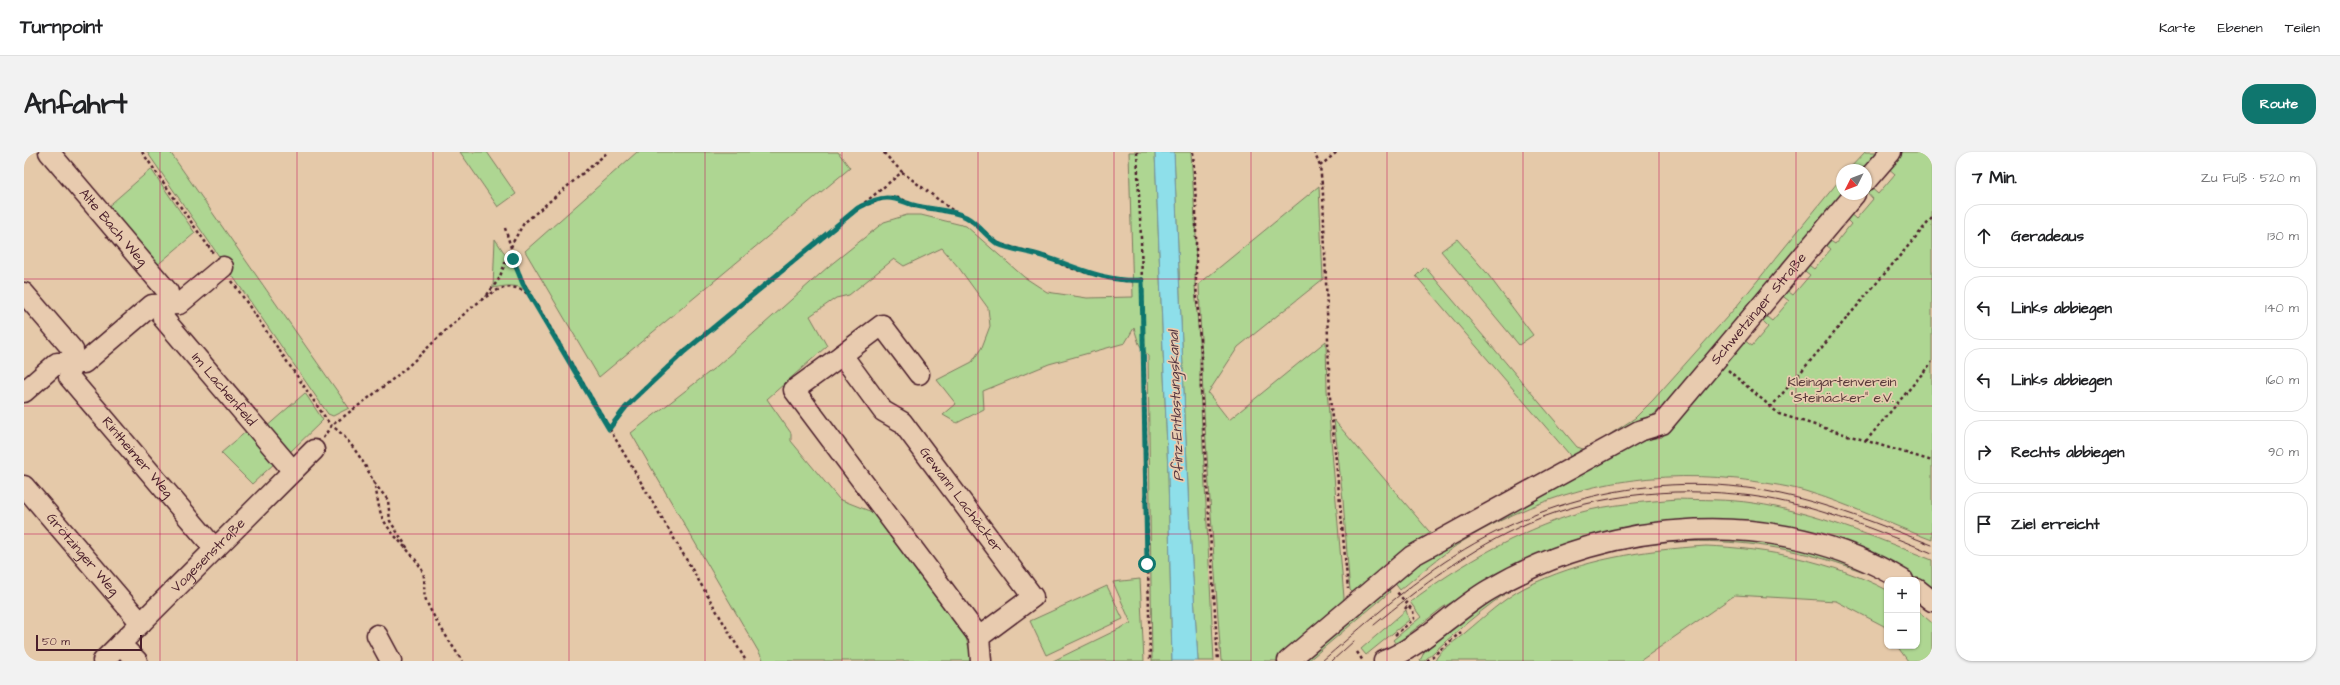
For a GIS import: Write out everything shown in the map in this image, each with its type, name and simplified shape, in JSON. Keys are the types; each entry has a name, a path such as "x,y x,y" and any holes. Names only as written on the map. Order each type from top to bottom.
{"street":[{"name":"Alte Bach Weg","path":"49,152 168,292 166,306"},
{"path":"1872,174 1892,152"},
{"name":"Schwetzinger Straße","path":"1385,578 1412,556 1445,537 1639,430 1662,424 1850,200"},
{"path":"24,392 57,364 84,363 152,305 166,306 179,304 222,268"},
{"name":"Rintheimer Weg","path":"24,293 72,350 69,377 215,549"},
{"name":"Im Lachenfeld","path":"166,306 163,318 293,471"},
{"path":"919,374 882,325 794,390 979,637 981,661"},
{"name":"Gewann Lachäcker","path":"842,355 883,411 902,422 1033,597 979,637"},
{"name":"Vogesenstraße","path":"103,661 293,471 318,444"},
{"name":"Grötzinger Weg","path":"24,486 141,623"},
{"path":"1394,656 1462,606 1533,566 1573,552 1646,533 1707,530 1772,534 1814,543 1858,557 1897,577"},
{"path":"1288,661 1385,578"},
{"path":"1920,591 1932,600"},
{"path":"377,635 391,661"},
{"path":"120,644 137,661"}],"path":[{"path":"142,152 331,426 337,429 344,436 373,481 388,500 390,521 423,572 425,598 462,661"},
{"path":"318,444 331,426 405,369 487,295 499,279 518,232 533,214 608,152"},
{"path":"883,152 902,172 956,213"},
{"path":"1137,152 1142,280 1150,661"},
{"path":"1193,152 1196,203 1196,284 1201,353 1201,388 1218,661"},
{"path":"1314,152 1320,166 1324,194 1330,397 1351,607"},
{"path":"1320,166 1337,152"},
{"path":"1926,152 1932,161"},
{"path":"609,429 626,407 685,351 902,172"},
{"path":"858,208 885,198 900,198 912,205 956,213 966,217 999,244 1047,257 1070,268 1108,278 1130,281 1142,280"},
{"path":"1771,407 1932,218"},
{"path":"505,228 518,271 529,294 746,661"},
{"path":"487,295 504,288 521,290 529,294"},
{"path":"1866,441 1932,362"},
{"path":"1736,378 1779,414 1932,461"},
{"path":"373,481 377,504 388,528 408,550"},
{"path":"1385,578 1413,611 1414,619 1394,656"},
{"path":"1405,609 1408,606"},
{"path":"1428,661 1467,628"},
{"path":"1357,652 1364,661"}],"green space":[{"path":"147,152 170,152 349,408 333,416 328,414"},
{"path":"460,152 487,152 516,194 498,207"},
{"path":"637,152 838,152 850,168 599,377 525,251"},
{"path":"1129,152 1155,152 1168,472 1172,661 1152,661 1148,356 1139,344 1134,328 1125,343 1049,364 983,391 984,409 957,423 943,415 956,404 937,380 972,362 982,347 990,326 988,308 959,268 942,248 904,266 894,259 849,295 836,298 810,316 827,346 767,399 791,433 791,441 839,499 872,512 966,638 973,661 764,661 631,433 717,366 829,266 884,222 907,215 921,215 966,226 1024,277 1047,292 1087,298 1133,297"},
{"path":"1174,152 1191,152 1196,235 1195,286 1200,353 1200,388 1214,661 1198,661 1189,513"},
{"path":"1865,152 1881,152 1870,164 1854,164"},
{"name":"Kleingartenverein \"Steinäcker\" e.V.","path":"1901,152 1932,152 1932,540 1837,502 1797,489 1737,479 1700,477 1665,477 1630,480 1562,496 1497,522 1456,545 1400,590 1394,582 1395,577 1628,443 1662,437 1744,340 1752,346 1768,327 1760,319 1763,314 1772,321 1789,301 1780,294 1785,289 1793,295 1810,275 1801,268 1806,263 1814,269 1831,249 1823,243 1826,238 1835,244 1851,224 1844,217 1848,212 1856,219 1873,199 1872,189 1878,194 1895,174 1887,167"},
{"path":"151,169 195,233 155,267 105,209"},
{"path":"1836,184 1837,200 1677,394 1644,423 1572,463 1569,454 1416,276 1425,267 1577,447 1586,450 1635,418 1736,307"},
{"path":"1319,186 1323,279 1238,347 1208,393 1229,420 1326,341 1327,390 1344,598 1340,609 1280,661 1221,661 1203,397 1199,284"},
{"path":"495,239 532,294 523,288 514,286 493,288"},
{"path":"1457,239 1486,272 1533,335 1519,345 1441,251"},
{"path":"305,393 323,420 288,454 265,428"},
{"path":"1334,420 1434,537 1353,593 1350,590 1343,500"},
{"path":"248,430 276,462 252,484 221,453"},
{"path":"1677,499 1725,500 1753,503 1799,512 1844,526 1932,560 1932,590 1920,582 1920,577 1913,577 1909,574 1707,522 1472,590 1442,608 1396,644 1393,640 1421,617 1410,602 1469,562 1511,539 1555,521 1602,507"},
{"path":"1683,538 1743,540 1804,548 1823,553 1849,563 1874,576 1798,552 1759,545 1719,542 1680,542 1640,546 1601,554 1563,566 1524,582 1494,602 1424,661 1420,661 1424,652 1436,642 1517,582 1606,550"},
{"path":"1706,546 1729,547 1776,553 1822,564 1866,580 1884,589 1884,626 1836,601 1735,595 1640,661 1435,661 1444,649 1501,603 1524,588 1546,578 1590,563 1636,553"},
{"path":"1140,579 1144,661 1053,661 1131,623 1113,582"},
{"path":"1107,586 1123,619 1046,655 1030,621"},
{"path":"1388,588 1390,592 1308,661 1296,661"},
{"path":"1406,610 1409,620 1366,655 1361,649"},
{"path":"1920,613 1932,623 1932,661 1908,661 1899,649 1920,649"}],"water":[{"name":"Pfinz-Entlastungskanal","path":"1155,152 1174,152 1189,513 1198,661 1172,661 1168,472"}],"tram line":[{"path":"1322,661 1399,595 1465,549 1506,527 1548,510 1592,496 1638,488 1683,484 1730,486 1776,493 1816,503 1932,545"},
{"path":"1374,625 1428,582 1486,544 1507,533 1556,512 1585,504 1645,494 1705,492 1735,494 1786,502 1850,521 1932,553"},
{"path":"1332,661 1354,641"}],"route":[{"path":"513,259 523,284 609,429 626,407 685,351 858,208 873,201 885,198 900,198 912,205 956,213 966,217 999,244 1047,257 1070,268 1108,278 1130,281 1142,280 1147,564"}]}
